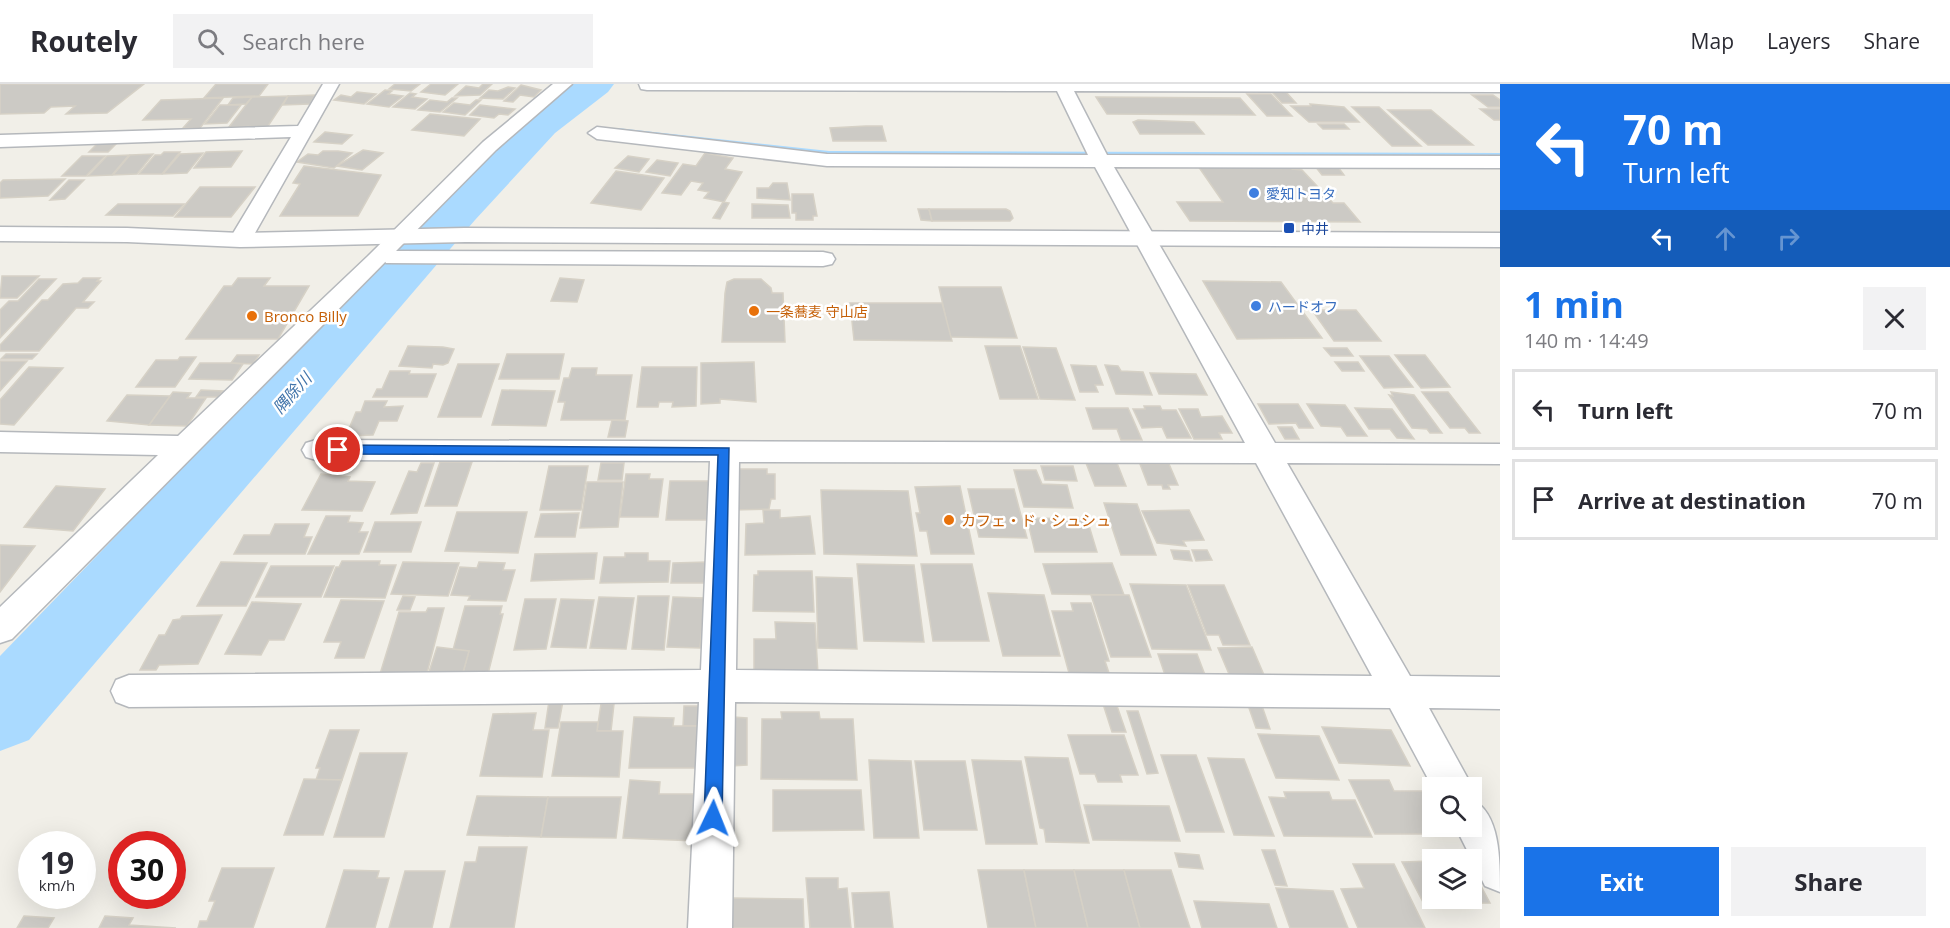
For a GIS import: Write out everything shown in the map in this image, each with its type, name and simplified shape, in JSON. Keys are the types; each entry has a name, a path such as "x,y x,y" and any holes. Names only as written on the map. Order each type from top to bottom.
{"street":[{"path":"240,240 331,84"},
{"path":"0,628 379,258 505,129 559,84"},
{"path":"647,85 1500,87"},
{"path":"1064,86 1099,157 1448,777"},
{"path":"0,141 304,131"},
{"path":"597,133 827,160 1099,157 1500,162"},
{"path":"0,234 128,235 240,240 465,235 1500,240"},
{"path":"0,257 115,255 261,259 1500,263"},
{"path":"0,442 184,446"},
{"path":"316,450 1500,454"},
{"path":"710,928 725,451"},
{"path":"129,691 716,686 1500,693"},
{"path":"1482,837 1500,872"}],"building":[{"path":"0,84 144,84 107,113 66,114 75,106 51,107 44,113 0,114"},
{"path":"216,84 268,84 259,96 204,98"},
{"path":"395,84 420,84 411,91 389,89"},
{"path":"431,84 458,84 445,95 421,92"},
{"path":"483,84 492,84 480,95 455,96 466,86 479,88"},
{"path":"521,85 541,90 534,97 520,95 513,102 504,101"},
{"path":"508,87 515,88 503,99 480,98 489,90 498,91"},
{"path":"385,90 392,91 388,94 403,96 389,107 367,104"},
{"path":"357,92 376,94 364,104 334,100 341,95 351,97"},
{"path":"1272,92 1286,92 1296,103 1282,103"},
{"path":"410,93 416,94 412,97 427,99 415,109 393,107"},
{"path":"1247,94 1271,94 1292,116 1267,116"},
{"path":"315,95 310,104 283,105 288,96"},
{"path":"1472,95 1493,95 1500,100 1500,107 1488,107"},
{"path":"288,96 268,126 229,127 252,97"},
{"path":"252,97 246,104 228,105 233,98"},
{"path":"1096,97 1240,98 1255,115 1107,114"},
{"path":"223,98 200,128 183,128 191,119 143,120 161,100"},
{"path":"452,98 457,98 440,112 418,110 430,100 447,102"},
{"path":"476,100 481,100 465,115 443,112 454,103 470,105"},
{"path":"1310,104 1344,107 1359,122 1309,122 1291,106 1311,106"},
{"path":"220,105 241,105 227,123 205,124"},
{"path":"480,105 515,109 508,115 499,114 494,118 470,115"},
{"path":"1352,107 1379,107 1421,146 1392,146"},
{"path":"1480,109 1500,109 1500,120 1494,120"},
{"path":"1388,110 1431,110 1473,145 1428,145"},
{"path":"430,114 480,119 464,136 412,130"},
{"path":"1138,120 1194,122 1204,134 1140,134 1133,122"},
{"path":"1318,124 1344,124 1349,129 1323,129"},
{"path":"882,126 886,141 833,141 830,128"},
{"path":"325,132 352,135 342,144 314,142"},
{"path":"99,142 118,142 108,152 89,152"},
{"path":"363,150 383,153 362,170 337,166"},
{"path":"242,151 231,167 194,168 206,152"},
{"path":"323,151 352,153 334,168 297,162 308,154 318,155"},
{"path":"164,152 180,152 162,174 139,174 155,155 161,155"},
{"path":"203,153 187,173 163,174 180,154"},
{"path":"705,153 733,158 725,169 742,172 724,202 704,198 709,192 698,190 703,183 691,181 681,195 662,193 683,164 696,166"},
{"path":"153,154 137,174 113,175 130,155"},
{"path":"129,155 112,175 88,176 107,156"},
{"path":"82,156 105,156 86,176 62,176"},
{"path":"628,156 649,159 639,172 615,168"},
{"path":"657,160 678,163 670,176 646,172"},
{"path":"304,166 381,175 358,216 280,216 300,184 293,183"},
{"path":"1198,166 1288,166 1302,170 1333,203 1344,203 1360,222 1190,221 1177,202 1223,202"},
{"path":"1315,166 1338,167 1344,175 1322,175"},
{"path":"616,171 664,178 641,210 591,203"},
{"path":"65,179 48,196 0,198 0,183 3,180"},
{"path":"69,180 84,180 65,199 50,200"},
{"path":"773,183 787,183 790,200 757,198 757,188 769,188"},
{"path":"200,187 255,187 231,217 175,217"},
{"path":"792,194 813,194 817,216 813,216 813,220 796,220 796,213 792,213"},
{"path":"723,202 729,203 720,219 713,218"},
{"path":"118,204 184,204 173,216 106,215"},
{"path":"752,204 788,205 790,218 752,218"},
{"path":"918,209 929,209 932,221 921,220"},
{"path":"929,209 1006,209 1010,211 1013,218 1010,221 932,221"},
{"path":"2,276 39,276 17,298 0,298"},
{"path":"83,278 100,278 97,281 101,281 83,302 94,302 88,308 76,308 39,351 0,351 0,345 42,300 48,300 63,284 78,283"},
{"path":"238,278 270,278 264,286 309,286 278,339 186,339 224,286 232,286"},
{"path":"560,278 584,280 577,302 551,301"},
{"path":"39,279 56,279 0,338 0,310 9,301 18,301"},
{"path":"734,279 761,279 771,288 772,293 783,293 785,342 722,342 727,282"},
{"path":"1203,281 1281,282 1322,338 1237,339"},
{"path":"939,287 1001,287 1017,338 950,337"},
{"path":"850,303 942,303 952,341 854,340"},
{"path":"1312,310 1356,310 1381,341 1334,341"},
{"path":"408,346 454,349 448,363 443,365 433,364 432,368 399,366"},
{"path":"985,346 1020,346 1038,399 1000,399"},
{"path":"1023,347 1056,348 1075,400 1040,399"},
{"path":"1324,348 1347,348 1353,356 1331,356"},
{"path":"6,354 37,354 32,359 1,359"},
{"path":"507,354 564,354 559,379 499,379"},
{"path":"237,355 259,355 253,364 231,363"},
{"path":"1395,355 1425,355 1450,387 1421,388"},
{"path":"1360,356 1389,356 1413,387 1384,388"},
{"path":"180,357 196,357 175,387 136,387 156,360 178,360"},
{"path":"0,361 27,361 0,391"},
{"path":"754,362 756,402 720,399 720,403 701,404 701,363"},
{"path":"1335,362 1358,362 1364,371 1342,371"},
{"path":"200,363 243,364 232,380 189,379"},
{"path":"458,364 499,364 481,417 438,417"},
{"path":"1071,365 1096,366 1103,385 1095,385 1098,392 1080,392"},
{"path":"1105,365 1118,366 1121,371 1143,372 1152,395 1116,394"},
{"path":"29,367 63,368 14,425 0,424 0,400"},
{"path":"642,367 697,367 696,406 672,407 673,402 659,402 658,407 637,407"},
{"path":"572,368 597,368 596,375 632,375 625,420 561,420 565,402 558,402 564,378 569,378"},
{"path":"390,371 436,374 427,397 373,397 377,389 382,389"},
{"path":"1150,373 1196,374 1207,395 1159,394"},
{"path":"201,390 223,391 218,397 196,397"},
{"path":"502,390 555,391 546,426 492,425"},
{"path":"173,392 191,393 187,398 206,398 187,426 149,425"},
{"path":"1391,392 1414,395 1442,433 1430,433 1427,429 1412,428 1389,395 1393,396"},
{"path":"1422,392 1448,392 1480,433 1469,433 1465,428 1450,428"},
{"path":"127,395 170,396 149,425 107,421"},
{"path":"365,401 387,401 384,407 403,406 397,421 379,421 373,435 346,436 356,412 361,412"},
{"path":"1258,404 1298,404 1313,428 1299,428 1296,423 1269,424"},
{"path":"1307,404 1345,405 1367,436 1347,436 1341,427 1321,426"},
{"path":"1144,406 1160,406 1162,410 1176,410 1191,438 1167,438 1162,427 1142,428 1133,409 1145,409"},
{"path":"1086,408 1128,408 1142,440 1121,440 1117,429 1093,429"},
{"path":"1355,408 1392,409 1414,439 1397,438 1390,429 1369,429"},
{"path":"1179,409 1198,409 1201,417 1222,416 1232,433 1219,433 1222,439 1194,439"},
{"path":"612,420 628,421 625,437 608,437"},
{"path":"1278,427 1292,427 1299,439 1285,439"},
{"path":"440,462 472,462 457,506 425,506"},
{"path":"421,463 434,463 417,513 391,514 409,471 417,472"},
{"path":"601,463 624,463 622,480 598,480"},
{"path":"1086,463 1117,463 1126,486 1095,486"},
{"path":"1140,464 1169,464 1178,485 1168,485 1170,489 1163,489 1162,485 1148,485"},
{"path":"549,466 588,466 581,510 540,510"},
{"path":"1041,466 1073,466 1077,481 1045,480"},
{"path":"735,469 767,469 767,474 775,474 775,499 771,499 769,509 733,510"},
{"path":"1014,470 1036,470 1042,484 1067,485 1073,508 1024,507"},
{"path":"321,474 350,477 348,481 375,482 362,511 302,510"},
{"path":"626,474 650,474 649,479 663,479 658,517 620,517"},
{"path":"670,481 710,481 708,520 666,520"},
{"path":"587,482 623,482 618,527 580,528"},
{"path":"56,486 105,489 73,531 24,527"},
{"path":"960,486 974,554 931,554 927,531 920,531 916,513 920,513 915,487"},
{"path":"968,489 1014,489 1027,538 979,537"},
{"path":"821,490 908,491 917,556 824,554"},
{"path":"1104,503 1137,504 1156,555 1121,555"},
{"path":"763,510 780,510 780,518 810,516 815,554 745,555 746,524 764,523"},
{"path":"1189,510 1204,540 1183,541 1186,546 1157,543 1142,511"},
{"path":"457,512 527,512 518,553 445,551"},
{"path":"579,513 575,537 535,537 541,514"},
{"path":"326,516 350,516 348,522 363,523 359,532 368,532 359,554 308,554"},
{"path":"1027,518 1087,519 1097,552 1035,552"},
{"path":"375,522 421,522 411,552 364,552"},
{"path":"275,524 309,524 304,537 312,537 305,554 234,554 244,535 270,535"},
{"path":"0,545 35,546 0,592"},
{"path":"1171,550 1189,551 1192,561 1174,559"},
{"path":"1192,550 1207,550 1212,560 1196,561"},
{"path":"597,553 594,579 531,581 535,554"},
{"path":"625,553 648,553 648,561 670,561 668,582 600,583 604,557 625,557"},
{"path":"342,561 380,561 379,565 396,565 385,598 324,597 336,567 339,567"},
{"path":"221,562 267,563 246,606 197,606"},
{"path":"403,562 459,563 448,596 391,594"},
{"path":"479,562 505,563 503,570 515,570 506,601 468,600 470,596 451,595 460,567 477,568"},
{"path":"707,562 707,583 671,583 673,563"},
{"path":"1112,563 1124,595 1052,594 1043,564"},
{"path":"857,564 914,565 924,642 864,641"},
{"path":"921,564 972,564 989,641 933,641"},
{"path":"271,566 334,566 321,597 256,597"},
{"path":"758,571 812,571 814,612 753,611 754,575 758,575"},
{"path":"816,577 852,578 857,649 818,648"},
{"path":"1130,584 1186,585 1211,650 1152,649"},
{"path":"1188,585 1224,585 1250,645 1223,645 1219,635 1207,635"},
{"path":"988,593 1044,595 1060,656 1003,656"},
{"path":"1091,595 1129,595 1151,657 1111,657"},
{"path":"403,596 415,597 410,610 397,610"},
{"path":"638,596 669,596 664,650 632,649"},
{"path":"599,597 634,598 626,649 590,648"},
{"path":"673,597 705,598 700,648 667,647"},
{"path":"525,599 556,599 546,649 514,650"},
{"path":"561,599 594,600 586,648 551,647"},
{"path":"341,600 384,601 364,658 335,658 341,642 324,642"},
{"path":"252,602 301,604 284,640 269,640 261,655 225,654"},
{"path":"1071,603 1091,603 1109,661 1105,661 1109,673 1069,673 1052,611 1073,611"},
{"path":"465,606 502,606 500,614 503,614 488,674 463,673 469,651 453,650"},
{"path":"428,608 444,608 427,673 380,674 399,612 426,612"},
{"path":"222,615 198,664 159,665 156,670 140,670 159,635 165,635 173,620 180,619 182,616"},
{"path":"775,622 815,623 818,674 754,673 754,639 776,639"},
{"path":"437,647 469,651 462,676 428,675"},
{"path":"1252,647 1264,675 1229,674 1218,648"},
{"path":"1158,654 1197,654 1205,675 1165,675"},
{"path":"549,701 563,701 558,728 545,728"},
{"path":"1116,703 1126,732 1112,732 1103,704"},
{"path":"601,704 614,704 611,731 597,731"},
{"path":"1248,705 1262,706 1270,729 1256,728"},
{"path":"684,706 701,706 699,726 683,726"},
{"path":"1127,711 1138,711 1158,773 1147,774"},
{"path":"781,712 819,712 820,719 853,719 857,780 761,779 762,719 782,719"},
{"path":"536,713 533,730 549,730 542,777 480,776 493,714"},
{"path":"634,717 674,718 673,726 699,726 698,768 629,768"},
{"path":"733,717 747,718 747,765 731,766"},
{"path":"561,722 598,722 597,731 623,731 619,777 552,776"},
{"path":"1322,727 1391,730 1410,766 1339,763"},
{"path":"330,730 359,730 342,780 316,780 320,768 316,768"},
{"path":"1258,734 1319,736 1339,780 1276,778"},
{"path":"1068,735 1124,735 1138,775 1120,775 1122,782 1098,782 1095,774 1080,774"},
{"path":"360,753 407,753 384,837 334,837"},
{"path":"1161,755 1196,755 1224,832 1186,832"},
{"path":"1025,757 1068,758 1089,843 1046,842 1044,829 1040,828"},
{"path":"1208,758 1244,759 1274,836 1234,835"},
{"path":"869,760 911,761 919,838 874,838"},
{"path":"972,760 1021,761 1037,844 986,844"},
{"path":"915,761 965,761 977,830 924,830"},
{"path":"304,779 342,780 323,835 284,835"},
{"path":"630,780 660,782 659,794 699,794 696,841 623,838"},
{"path":"1349,780 1389,780 1394,791 1422,791 1422,834 1375,834"},
{"path":"773,790 861,790 864,830 773,831"},
{"path":"1284,792 1329,792 1332,800 1355,800 1372,837 1284,836 1269,797 1286,798"},
{"path":"477,796 548,797 541,837 467,835"},
{"path":"548,797 621,797 616,838 541,837"},
{"path":"1084,805 1169,806 1180,841 1093,840"},
{"path":"479,847 527,847 514,928 450,928 465,862 476,862"},
{"path":"1262,850 1275,850 1287,886 1275,885"},
{"path":"1175,853 1199,855 1203,869 1179,867"},
{"path":"1422,861 1422,900 1402,862"},
{"path":"1353,864 1394,864 1425,928 1358,928 1341,889 1364,888"},
{"path":"222,868 274,868 253,928 198,928 200,921 207,921 215,901 209,901"},
{"path":"344,870 379,871 377,878 389,878 375,928 326,928"},
{"path":"978,870 1024,870 1036,928 988,928"},
{"path":"1024,870 1074,870 1088,928 1036,928"},
{"path":"1074,870 1124,870 1140,928 1088,928"},
{"path":"1124,870 1171,870 1190,928 1140,928"},
{"path":"405,871 445,871 432,928 389,928"},
{"path":"806,878 838,878 838,889 847,888 851,928 810,928"},
{"path":"1276,888 1333,891 1348,928 1290,928"},
{"path":"1482,888 1490,903 1482,903"},
{"path":"889,892 893,928 855,928 852,893"},
{"path":"730,898 803,899 804,928 729,928"},
{"path":"1194,901 1269,904 1277,928 1202,928"},
{"path":"24,916 54,918 48,928 17,928"},
{"path":"105,916 133,918 129,925 176,928 99,928"}],"waterway":[{"name":"隅除川","path":"0,713 458,210 541,124 595,84"},
{"path":"620,130 829,153 1500,155"}],"place":[{"name":"愛知トヨタ","path":"1254,193"},
{"name":"中井","path":"1289,228"},
{"name":"ハードオフ","path":"1256,306"},
{"name":"一条蕎麦 守山店","path":"754,311"},
{"name":"Bronco Billy","path":"252,316"},
{"name":"カフェ・ド・シュシュ","path":"949,520"}],"route":[{"path":"338,450 725,451 713,818"}]}
